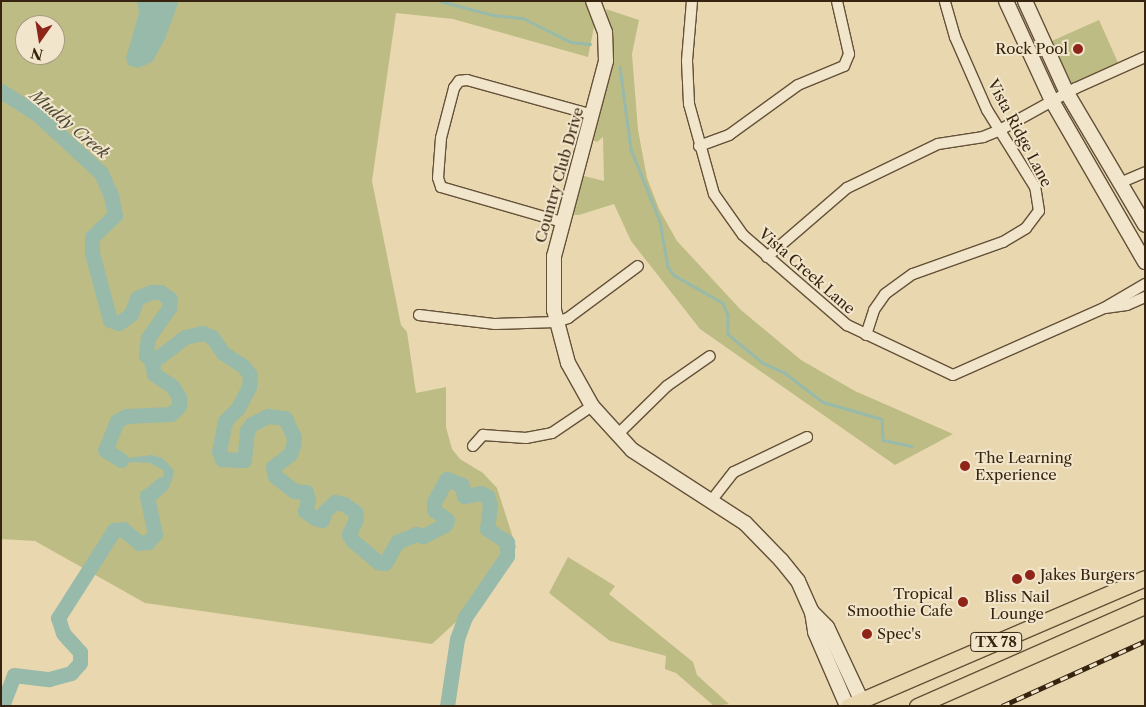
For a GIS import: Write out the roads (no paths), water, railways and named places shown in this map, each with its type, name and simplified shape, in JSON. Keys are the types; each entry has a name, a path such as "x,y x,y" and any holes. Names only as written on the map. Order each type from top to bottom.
{"main road":[{"name":"TX 78","path":"855,704 1145,578"},
{"path":"1057,645 1067,632 1129,602 1126,586"},
{"name":"TX 78","path":"917,706 1145,606"}],"street":[{"name":"Country Club Drive","path":"593,1 605,32 607,50 593,116 554,256 556,322 568,363 592,406 617,435 651,465 745,523 770,546 798,581 812,612 827,627 829,648 855,704"},
{"name":"Vista Creek Lane","path":"692,1 687,84 699,146 708,179 722,209 743,235 847,325 953,375 1104,308 1145,284"},
{"path":"699,146 729,135 798,85 844,66 849,54 837,1"},
{"name":"Vista Ridge Lane","path":"866,335 874,310 885,294 913,274 1003,242 1026,228 1039,211 1035,187 998,131 955,37 945,1"},
{"path":"1006,1 1052,100 1145,262"},
{"path":"1025,1 1067,93 1122,182 1145,225"},
{"path":"768,257 847,188 938,144 983,137 998,131 1052,100 1145,57"},
{"path":"562,222 441,187 438,178 441,138 454,88 459,81 467,80 593,116"},
{"path":"1122,182 1145,172"},
{"path":"419,315 495,324 556,322 568,318 638,266"},
{"name":"Vista Creek Lane","path":"1104,308 1127,305 1145,297"},
{"path":"617,435 667,386 710,356"},
{"path":"473,446 483,435 526,438 552,433 592,406"},
{"path":"711,501 734,472 807,437"}],"waterway":[{"path":"440,1 493,15 523,18 571,42 590,44"},
{"path":"620,67 631,149 660,221 668,267 674,275 723,303 728,315 728,334 763,363 785,373 823,402 882,419 883,440 911,446"},
{"name":"Muddy Creek","path":"1,91 37,114 101,173 111,195 115,215 92,237 92,253 110,320 119,323 131,314 137,298 151,292 160,292 170,299 169,308 148,338 146,355 152,362 154,374 172,386 179,397 179,406 171,414 126,416 117,421 105,450 121,460"},
{"name":"Muddy Creek","path":"1,99 6,95"},
{"path":"152,362 185,337 203,333 212,337 223,353 243,366 250,375 249,387 238,408 225,421 219,451 222,459 244,460 247,430 252,424 268,416 285,418 294,437 293,446 290,454 273,467 275,476 294,491 306,492 308,500 305,511 315,518 322,520 325,511 335,502 344,504 355,512 356,519 349,534 353,541 378,562 385,563 397,542 416,534 423,536 445,525 447,520 434,510 434,502 447,479 462,485 464,496 481,493 487,496 490,505 487,529 507,542 507,556 465,617 457,639 447,706"},
{"name":"Muddy Creek","path":"2,706 14,675 49,679 71,673 80,663 80,652 63,633 58,618 114,530 123,529 139,543 148,542 155,534 147,497 162,484"}],"railway":[{"path":"1002,706 1145,641"}],"place":[{"name":"Rock Pool","path":"1078,49"},
{"name":"The Learning Experience","path":"965,466"},
{"name":"Jakes Burgers","path":"1030,575"},
{"name":"Bliss Nail Lounge","path":"1017,579"},
{"name":"Tropical Smoothie Cafe","path":"963,602"},
{"name":"Spec's","path":"867,634"}]}
